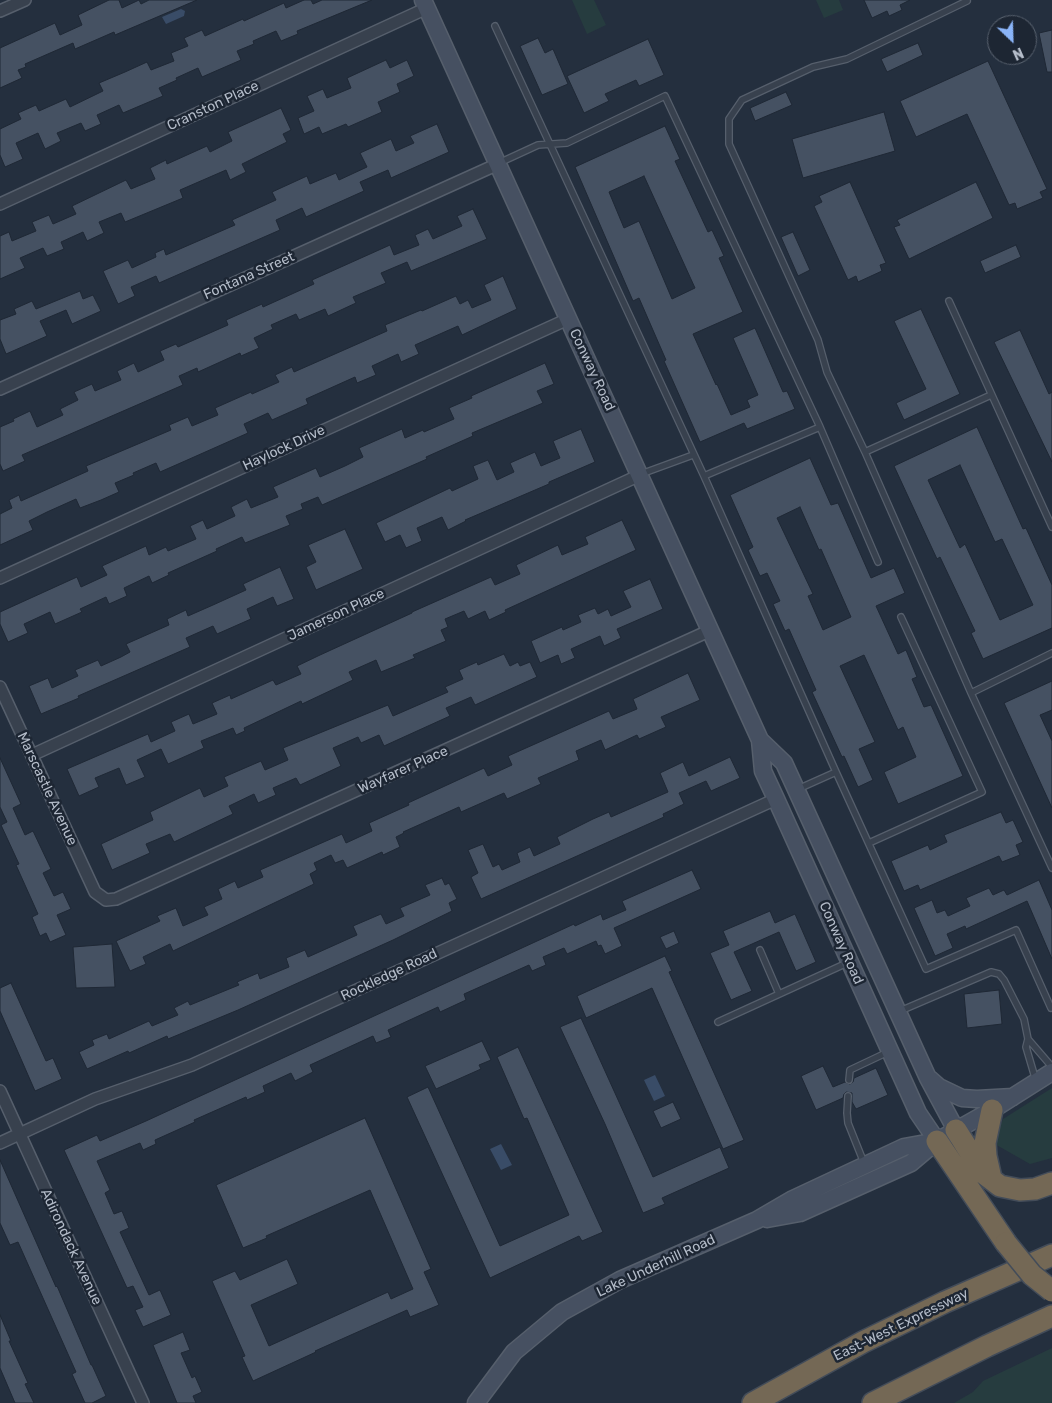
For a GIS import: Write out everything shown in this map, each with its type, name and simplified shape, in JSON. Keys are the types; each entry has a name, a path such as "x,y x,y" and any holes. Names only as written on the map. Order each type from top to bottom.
{"highway":[{"path":"992,1110 985,1143 992,1181"},
{"path":"956,1130 983,1173 1000,1186 1020,1190 1035,1189 1052,1183"},
{"path":"937,1141 1006,1244 1032,1275 1052,1291"},
{"name":"East-West Expressway","path":"753,1403 862,1342 945,1302 1052,1255"},
{"path":"873,1403 1052,1316"}],"main road":[{"name":"Conway Road","path":"425,4 760,740 763,770 849,962 918,1113 937,1141"},
{"name":"Conway Road","path":"760,740 784,763 928,1078 956,1130"},
{"name":"Lake Underhill Road","path":"757,1220 800,1214 911,1163 937,1141 1014,1097 1052,1072"},
{"path":"928,1078 940,1087 962,1098 1014,1097"},
{"name":"Lake Underhill Road","path":"476,1403 514,1352 562,1312 620,1280 757,1220 793,1199 866,1165 904,1148 937,1141"}],"street":[{"path":"0,11 25,0"},
{"name":"Cranston Place","path":"0,204 425,4"},
{"name":"Fontana Street","path":"0,389 498,164"},
{"name":"Haylock Drive","path":"0,578 568,319"},
{"name":"Jamerson Place","path":"32,755 640,475"},
{"name":"Wayfarer Place","path":"95,892 106,900 116,899 711,630"},
{"name":"Marscastle Avenue","path":"0,687 95,892"},
{"name":"Rockledge Road","path":"0,1143 95,1099 192,1065 776,799"},
{"name":"Adirondack Avenue","path":"0,1091 143,1403"}],"lane":[{"path":"966,0 847,59 813,67 742,100 729,119 729,144 818,340 827,372 865,452 971,693 1052,868"},
{"path":"495,26 704,476 926,969 1016,930 1051,1008"},
{"path":"498,164 538,145 567,143 665,96 820,427 878,562"},
{"path":"949,301 1052,527"},
{"path":"865,452 991,395"},
{"path":"704,476 820,427"},
{"path":"640,475 693,455"},
{"path":"869,843 982,792 901,617"},
{"path":"971,693 1052,653"},
{"path":"796,790 836,772"},
{"path":"760,950 779,994"},
{"path":"718,1022 849,962"},
{"path":"898,1012 991,972 999,974 1024,1019 1028,1039 1026,1047 1036,1083"},
{"path":"1028,1039 1052,1066"},
{"path":"849,1080 850,1070 890,1051"},
{"path":"848,1096 848,1123 866,1165"}],"green space":[{"path":"572,0 594,0 606,25 587,34"},
{"path":"816,0 839,0 843,10 824,18"},
{"path":"1052,1088 1052,1158 1030,1164 993,1143 1003,1119"},
{"path":"1052,1348 1052,1403 954,1403 973,1392 983,1381"}],"water":[{"path":"181,9 185,11 184,16 166,24 162,17"},
{"path":"655,1075 665,1096 654,1101 644,1080"},
{"path":"501,1144 512,1165 501,1170 490,1149"}],"building":[{"path":"109,0 119,0 122,8 139,0 141,4 149,0 197,0 115,35 114,32 75,49 73,43 25,64 26,67 18,70 22,78 0,88 0,48 55,23 60,35 82,25 78,15"},
{"path":"304,0 311,0 313,4 322,0 372,0 297,31 298,34 281,41 276,31 253,41 254,44 237,51 241,60 202,77 198,68 159,88 163,96 123,113 119,105 97,115 101,124 85,131 81,123 57,133 61,141 45,149 38,133 16,143 23,159 5,167 0,155 0,129 21,119 18,113 36,105 39,111 66,99 70,107 103,91 99,83 147,62 151,70 174,61 171,53 188,46 184,38 202,30 205,36 284,3 286,8"},
{"path":"864,0 910,0 900,5 902,10 889,16 887,11 872,18"},
{"path":"1052,30 1052,72 1047,72 1039,33"},
{"path":"538,38 545,53 553,49 568,84 542,95 520,46"},
{"path":"648,39 664,75 639,86 636,80 605,94 609,101 584,113 567,76"},
{"path":"918,43 923,55 887,72 881,59"},
{"path":"386,60 390,68 407,60 414,76 397,84 400,92 378,102 382,112 348,127 346,124 322,134 319,127 304,134 298,118 314,111 307,96 323,89 327,98 351,88 347,78"},
{"path":"987,61 987,65 990,65 1047,189 1040,192 1043,198 1017,209 1015,203 1009,205 967,114 916,137 900,101"},
{"path":"786,92 792,105 755,121 750,108"},
{"path":"281,108 291,130 283,134 287,142 242,164 246,172 230,180 226,170 180,190 183,198 125,222 121,213 99,222 104,233 87,241 83,232 61,242 64,249 47,256 43,248 20,258 25,268 0,279 0,236 9,232 12,241 36,231 32,222 49,215 53,224 76,214 72,206 126,180 131,189 155,179 150,168 166,160 167,164 207,146 210,152 232,141 228,132"},
{"path":"884,112 895,151 803,178 792,139"},
{"path":"437,124 449,152 391,178 388,170 360,182 364,191 306,217 302,208 276,220 280,230 159,283 156,276 131,287 135,296 118,304 103,271 128,260 132,268 156,257 155,253 164,249 166,255 235,225 232,220 276,200 272,192 307,176 310,184 336,173 339,180 367,167 360,153 391,139 396,151 414,143 410,136"},
{"path":"665,126 680,159 675,161 708,232 712,230 724,256 719,258 743,312 693,334 716,385 731,415 750,407 747,400 758,395 733,338 755,328 783,392 787,391 795,409 747,429 744,423 700,442 664,361 666,360 639,298 633,301 575,167","holes":["644,176 695,288 672,299 639,221 624,228 609,192"]},
{"path":"850,182 886,263 880,265 882,271 858,282 856,276 848,280 814,206 822,202 819,196"},
{"path":"976,182 993,218 909,259 894,227 900,225 897,220"},
{"path":"473,209 487,239 411,271 407,262 381,273 386,283 353,297 356,303 328,316 325,309 299,320 296,314 271,325 273,329 254,338 259,348 241,356 240,353 198,372 197,368 179,376 183,385 22,455 25,461 3,471 0,464 0,427 14,421 13,419 30,411 37,427 63,415 60,409 78,400 74,392 92,384 95,391 121,380 117,371 134,363 138,372 164,360 160,351 176,344 178,347 228,325 226,320 262,304 263,307 314,284 312,280 390,245 394,255 419,245 415,235 428,229 433,239 462,226 457,216"},
{"path":"793,232 810,270 798,276 781,237"},
{"path":"1016,245 1021,257 985,273 980,261"},
{"path":"503,276 517,309 462,335 458,326 415,345 419,354 401,362 398,354 372,366 376,375 357,383 355,377 306,399 308,404 272,420 268,413 244,424 248,433 160,472 156,463 133,473 134,475 115,483 119,492 101,500 80,508 76,499 47,512 29,521 33,530 0,545 0,514 12,508 9,500 19,495 21,501 88,471 86,466 171,430 169,425 188,417 192,426 218,415 215,408 279,382 275,375 292,367 294,372 387,331 385,325 421,310 456,296 460,304 468,300 472,308 491,300 484,285"},
{"path":"80,291 83,299 93,295 101,311 72,324 66,310 40,321 47,336 6,354 0,339 0,320 16,314 14,309 32,301 36,309"},
{"path":"921,309 960,394 904,420 896,403 926,389 894,321"},
{"path":"1020,330 1049,394 1052,392 1052,462 994,342"},
{"path":"545,363 554,384 537,391 543,403 472,433 473,436 426,457 427,459 322,505 318,497 301,504 303,509 286,516 290,525 245,543 242,537 216,549 217,551 168,573 169,575 152,583 149,576 124,588 127,596 109,604 106,597 80,609 82,612 55,624 50,612 24,624 28,633 8,642 0,624 0,612 77,577 81,587 107,575 102,566 146,546 149,555 166,547 168,551 196,539 190,526 203,520 207,529 235,516 231,507 247,499 251,508 278,497 273,487 316,468 320,477 345,466 363,457 359,448 402,429 405,438 454,419 449,408 472,398 471,396"},
{"path":"977,427 1023,529 1026,528 1052,585 1052,628 983,659 971,633 975,631 940,557 937,559 894,466","holes":["960,465 995,542 1002,539 1033,605 1000,620 965,544 960,548 928,480"]},
{"path":"581,429 595,462 465,520 448,530 442,517 417,528 422,541 406,548 400,535 385,542 376,523 450,488 452,491 478,479 473,466 488,460 497,480 514,472 510,463 535,452 541,466 560,458 553,441"},
{"path":"810,458 831,505 838,503 871,578 894,568 905,593 876,606 898,654 906,650 917,677 912,679 924,707 931,705 963,776 898,804 884,772 916,757 903,727 898,730 864,655 840,666 875,742 859,749 873,780 858,787 812,692 816,690 789,629 785,631 773,604 780,601 767,573 760,576 748,550 753,547 730,495","holes":["800,507 819,550 821,549 851,617 823,630 808,596 813,594 777,518"]},
{"path":"622,520 636,550 505,610 506,612 489,620 485,611 468,619 464,611 445,619 448,627 441,630 446,641 413,655 415,658 381,672 376,660 349,672 353,680 302,704 301,701 244,728 245,731 236,735 233,728 201,741 204,748 168,764 161,749 137,760 145,777 126,785 119,768 95,778 99,787 79,796 67,769 148,734 151,742 175,731 171,722 189,714 193,724 217,714 212,703 230,695 231,699 273,680 276,685 301,674 297,666 491,577 495,585 520,574 516,565 558,545 562,555 588,544 585,537"},
{"path":"345,529 363,569 316,590 306,567 316,562 308,545"},
{"path":"280,567 294,599 277,606 273,597 247,609 251,619 217,634 213,626 186,638 190,647 41,714 29,686 48,678 52,688 78,676 75,670 98,660 101,666 121,657 130,652 126,644 169,625 167,619 186,610 188,616 246,590 243,584"},
{"path":"650,579 663,609 617,629 621,638 604,646 600,636 571,649 575,658 561,664 558,655 540,663 531,641 562,627 563,630 581,622 578,615 595,608 598,614 608,609 611,616 631,607 623,591"},
{"path":"504,654 510,666 518,662 520,666 530,662 537,677 475,705 471,697 446,708 450,716 384,746 379,735 361,743 358,737 333,748 341,766 300,785 296,778 273,788 276,795 258,803 254,794 229,806 233,814 174,842 170,834 146,844 150,853 112,870 101,844 153,820 150,812 200,788 204,797 228,786 224,777 261,761 265,770 288,760 283,748 388,705 393,716 448,692 445,687 463,679 459,670 477,662 478,665"},
{"path":"688,673 700,700 661,717 666,727 639,739 637,735 605,750 601,740 576,751 579,760 538,778 541,784 507,799 504,793 461,812 459,807 403,832 396,837 400,847 383,855 382,852 347,868 343,860 335,863 331,855 314,863 317,870 310,874 314,884 173,951 170,944 143,957 146,964 130,971 116,941 160,921 157,916 176,908 183,926 208,915 204,907 222,899 218,889 235,881 238,888 263,877 260,870 342,834 346,843 372,831 369,823 409,805 408,803 484,768 488,776 512,765 508,756 609,711 613,719 637,709 633,699"},
{"path":"1052,681 1052,710 1040,715 1052,741 1052,808 1004,703"},
{"path":"730,757 740,778 711,791 706,781 679,793 684,804 663,814 664,817 481,899 471,877 478,873 468,850 483,844 493,867 499,864 502,870 520,862 517,853 530,847 534,856 560,844 557,837 593,819 609,812 611,817 668,792 660,773 683,762 689,776"},
{"path":"0,758 21,804 13,808 25,835 33,831 51,869 43,873 54,896 63,892 71,909 57,915 66,935 50,942 46,933 40,936 32,917 38,914 16,865 19,864 1,825 7,822 0,807"},
{"path":"1001,812 1006,823 1013,820 1023,842 1016,845 1020,855 1002,862 999,856 920,890 918,885 904,891 891,861 928,845 930,850 947,842 944,835"},
{"path":"692,870 701,889 614,928 622,946 605,954 601,945 598,946 596,941 567,954 564,948 543,957 546,965 532,971 529,965 464,994 466,1000 440,1012 438,1007 388,1030 391,1037 376,1043 373,1036 310,1065 313,1072 295,1081 291,1073 263,1086 265,1092 247,1100 246,1097 194,1120 195,1122 155,1140 156,1144 143,1150 140,1143 97,1161 110,1190 105,1193 114,1214 122,1211 129,1228 120,1232 149,1295 160,1290 171,1315 143,1327 135,1310 143,1307 133,1286 127,1288 64,1150 97,1135 100,1141 146,1121 574,924 575,926 601,914 603,920 626,910 622,901"},
{"path":"442,878 445,885 449,883 457,899 449,903 452,911 393,940 238,1010 168,1039 167,1036 129,1053 128,1051 87,1069 79,1052 94,1045 92,1040 107,1034 109,1039 149,1021 152,1026 178,1015 174,1008 188,1001 190,1005 239,985 237,982 258,973 260,979 289,967 286,958 305,950 308,957 357,935 353,926 381,914 386,924 404,916 400,908 430,895 425,885"},
{"path":"1039,880 1052,910 1052,959 1027,901 966,929 965,926 947,934 953,948 935,956 914,908 932,900 937,913 945,910 948,916 970,906 966,898 989,888 993,895 1004,890 1007,895"},
{"path":"770,911 775,923 795,914 816,962 796,971 779,932 734,952 752,991 731,1000 710,953 729,945 723,931"},
{"path":"674,931 679,943 666,949 660,937"},
{"path":"112,944 115,987 76,988 73,947"},
{"path":"665,956 672,971 669,972 744,1140 723,1149 652,988 586,1018 577,996"},
{"path":"11,983 46,1061 53,1058 62,1079 35,1091 0,1011 0,988"},
{"path":"999,990 1002,1024 967,1028 964,994"},
{"path":"581,1018 653,1177 720,1147 729,1168 662,1198 665,1204 643,1213 605,1124 560,1027"},
{"path":"482,1041 491,1060 479,1065 481,1069 436,1089 425,1066"},
{"path":"518,1047 603,1232 582,1241 579,1236 490,1278 407,1097 428,1087 500,1246 569,1215 527,1118 524,1119 497,1057"},
{"path":"823,1066 833,1087 845,1082 850,1084 854,1078 876,1068 888,1095 856,1109 852,1102 852,1093 846,1092 843,1098 816,1110 801,1076"},
{"path":"673,1102 681,1119 661,1128 653,1111"},
{"path":"365,1118 431,1269 424,1272 439,1305 410,1317 407,1310 253,1381 242,1357 245,1356 212,1281 235,1271 240,1280 287,1259 298,1284 251,1305 269,1346 388,1292 391,1299 413,1289 370,1190 243,1248 216,1185"},
{"path":"0,1160 106,1396 92,1403 85,1403 72,1374 76,1372 18,1242 10,1245 0,1223"},
{"path":"0,1315 11,1341 9,1341 28,1383 25,1384 34,1403 15,1403 0,1368"},
{"path":"183,1332 190,1350 181,1353 192,1378 195,1376 202,1392 193,1396 196,1403 177,1403 153,1345"}]}
